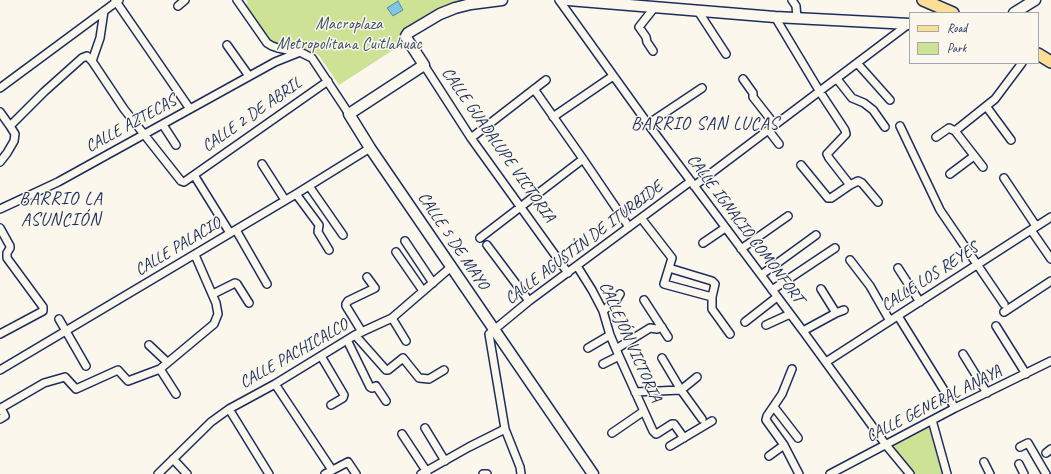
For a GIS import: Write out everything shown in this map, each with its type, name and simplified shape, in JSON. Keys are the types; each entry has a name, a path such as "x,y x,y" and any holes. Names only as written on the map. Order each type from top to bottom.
{"main road":[{"path":"923,0 951,12"},
{"path":"1039,55 1051,62"}],"street":[{"path":"178,6 185,0"},
{"path":"237,0 267,42 278,48 300,52"},
{"name":"CALLE GUADALUPE VICTORIA","path":"502,0 471,4 455,8 440,14 408,33 406,36 471,138 568,272"},
{"name":"CALLE IGNACIO COMONFORT","path":"559,0 725,228 803,331 886,445 910,474"},
{"path":"568,0 775,17 909,24"},
{"path":"792,0 796,6 797,18"},
{"path":"0,88 117,1 190,109"},
{"path":"1015,12 1027,2"},
{"path":"652,51 646,37 639,27 654,8"},
{"path":"92,61 100,38 104,11"},
{"path":"698,11 726,54"},
{"path":"775,17 820,92 845,130 846,134 829,150 827,154 850,185"},
{"name":"CALLE AGUSTÍN DE ITURBIDE","path":"495,329 529,301 641,218 769,131 909,25"},
{"path":"227,45 249,76"},
{"name":"CALLE AZTECAS","path":"0,209 55,184 249,76 275,62 300,52"},
{"name":"CALLE 5 DE MAYO","path":"300,52 312,58 328,81 370,148 593,474"},
{"path":"10,126 44,92 82,58 87,56 92,61 124,110 182,182 194,175 233,231 267,284"},
{"path":"857,63 890,100"},
{"path":"955,131 995,99 1021,64"},
{"path":"349,114 424,65"},
{"path":"554,117 613,76"},
{"path":"743,78 753,93 753,97 775,125"},
{"path":"837,79 852,98 864,103 873,110 885,127"},
{"path":"471,138 546,80"},
{"name":"CALLE 2 DE ABRIL","path":"194,175 328,81"},
{"path":"648,124 702,88"},
{"path":"534,89 629,227"},
{"path":"986,106 1011,140"},
{"path":"358,129 358,117 361,107"},
{"path":"0,112 15,134 14,141 0,162"},
{"path":"163,125 176,145"},
{"path":"900,126 940,210 1004,308 1051,281"},
{"path":"936,138 949,128 955,131 983,167"},
{"path":"769,131 779,144"},
{"name":"CALLE PALACIO","path":"0,370 195,255 370,148"},
{"path":"950,174 974,156"},
{"path":"480,238 583,159"},
{"path":"262,164 286,200"},
{"path":"801,165 828,198 831,198 850,185 862,182 878,202"},
{"path":"1004,178 1051,259"},
{"path":"309,186 343,235"},
{"path":"296,194 319,225 318,232 329,250"},
{"path":"741,249 788,216"},
{"name":"CALLE LOS REYES","path":"826,362 1051,217"},
{"path":"641,218 672,258 664,284 712,298"},
{"path":"0,228 10,246 7,253 7,258 43,307 43,311 0,334"},
{"path":"704,243 725,228"},
{"path":"761,275 816,235"},
{"path":"405,242 433,282"},
{"path":"487,244 529,301"},
{"path":"772,290 835,248"},
{"path":"396,252 423,291"},
{"path":"0,419 5,416 1,408 44,383 65,377 76,389 118,370 128,381 160,369 214,324 218,314 216,303 195,255"},
{"path":"850,260 870,286 890,321"},
{"name":"CALLEJÓN VICTORIA","path":"577,266 603,310 610,335 653,431 656,434 674,424 684,438"},
{"name":"CALLE PACHICALCO","path":"158,474 210,422 229,409 275,384 358,333 392,318 451,267"},
{"path":"669,268 712,281 715,284 712,298 712,309 730,334"},
{"path":"898,268 920,302"},
{"path":"367,277 375,288 348,302 346,306 358,333 386,370 403,358 420,378 429,379 444,370"},
{"path":"213,294 234,282 250,303"},
{"path":"821,289 836,313"},
{"path":"603,310 617,299 620,294"},
{"path":"745,322 777,297"},
{"path":"644,300 668,337"},
{"path":"803,331 844,310"},
{"path":"766,325 790,314"},
{"path":"898,316 955,408"},
{"path":"392,318 406,341"},
{"path":"60,319 86,366"},
{"path":"603,364 650,328 657,329 662,326"},
{"path":"996,326 1026,374"},
{"path":"495,329 489,334 505,429 520,471 524,474"},
{"path":"588,348 610,335"},
{"path":"347,340 370,387 372,388 376,386 386,401"},
{"path":"149,345 167,362"},
{"path":"963,354 987,393"},
{"path":"321,356 344,395 343,398 330,405"},
{"path":"662,358 702,419"},
{"name":"CALLE GENERAL ANAYA","path":"830,474 955,408 1051,361"},
{"path":"160,369 176,394"},
{"path":"792,369 782,394 767,416 766,420 784,445 799,474"},
{"path":"635,392 682,390 697,377"},
{"path":"275,384 332,470"},
{"path":"774,407 798,438"},
{"path":"229,409 269,474"},
{"path":"612,433 644,411"},
{"path":"932,420 947,474"},
{"path":"670,446 712,421"},
{"path":"425,428 445,461"},
{"path":"402,434 424,473 469,447 505,429"},
{"path":"1020,447 1028,443 1046,474 1051,471"},
{"path":"769,456 784,445"},
{"path":"173,459 186,474"},
{"path":"325,474 348,462 356,474"},
{"path":"984,462 990,474"},
{"path":"1019,464 1024,474"}],"green space":[{"name":"Macroplaza Metropolitana Cuitlahuac","path":"246,0 461,0 469,3 442,11 407,41 339,85 316,53 305,49 294,50 270,43 243,7 248,3"},
{"path":"925,426 929,427 942,474 913,474 890,444"}],"water":[{"path":"398,1 403,10 393,16 387,8"}],"district":[{"name":"BARRIO SAN LUCAS","path":"705,124"},
{"name":"BARRIO LA ASUNCIÓN","path":"61,209"}]}
